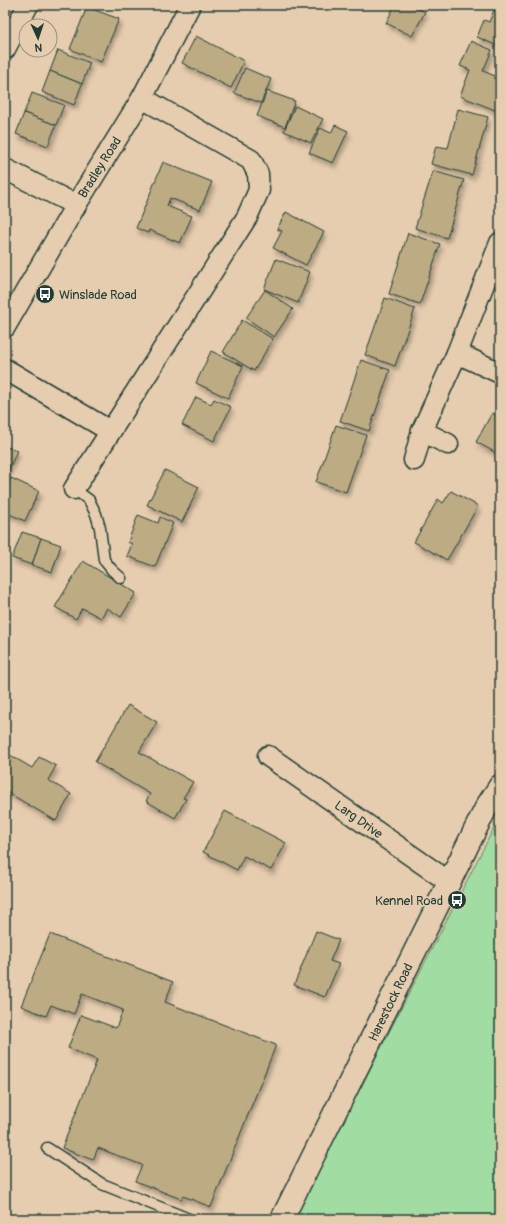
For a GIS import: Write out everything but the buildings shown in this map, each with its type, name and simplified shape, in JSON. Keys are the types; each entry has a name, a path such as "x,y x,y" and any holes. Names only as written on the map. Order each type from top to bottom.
{"street":[{"path":"5,49 28,5"},
{"name":"Bradley Road","path":"5,327 76,205 142,98 190,5"},
{"path":"74,489 247,217 259,190 258,174 251,160 142,98"},
{"path":"5,170 76,205"},
{"path":"414,460 422,430 457,353 500,243"},
{"path":"457,353 500,373"},
{"path":"5,369 110,432"},
{"path":"422,430 448,444"},
{"name":"Larg Drive","path":"268,756 449,882"},
{"name":"Harestock Road","path":"282,1219 449,882 493,808 500,786"}],"lane":[{"path":"74,489 89,500 96,514 100,528 104,560 121,578"},
{"path":"47,1148 102,1184 189,1219"}],"green space":[{"path":"496,824 500,825 500,1219 293,1219"}],"place":[{"name":"Winslade Road","path":"45,294"},
{"name":"Kennel Road","path":"457,900"}]}
